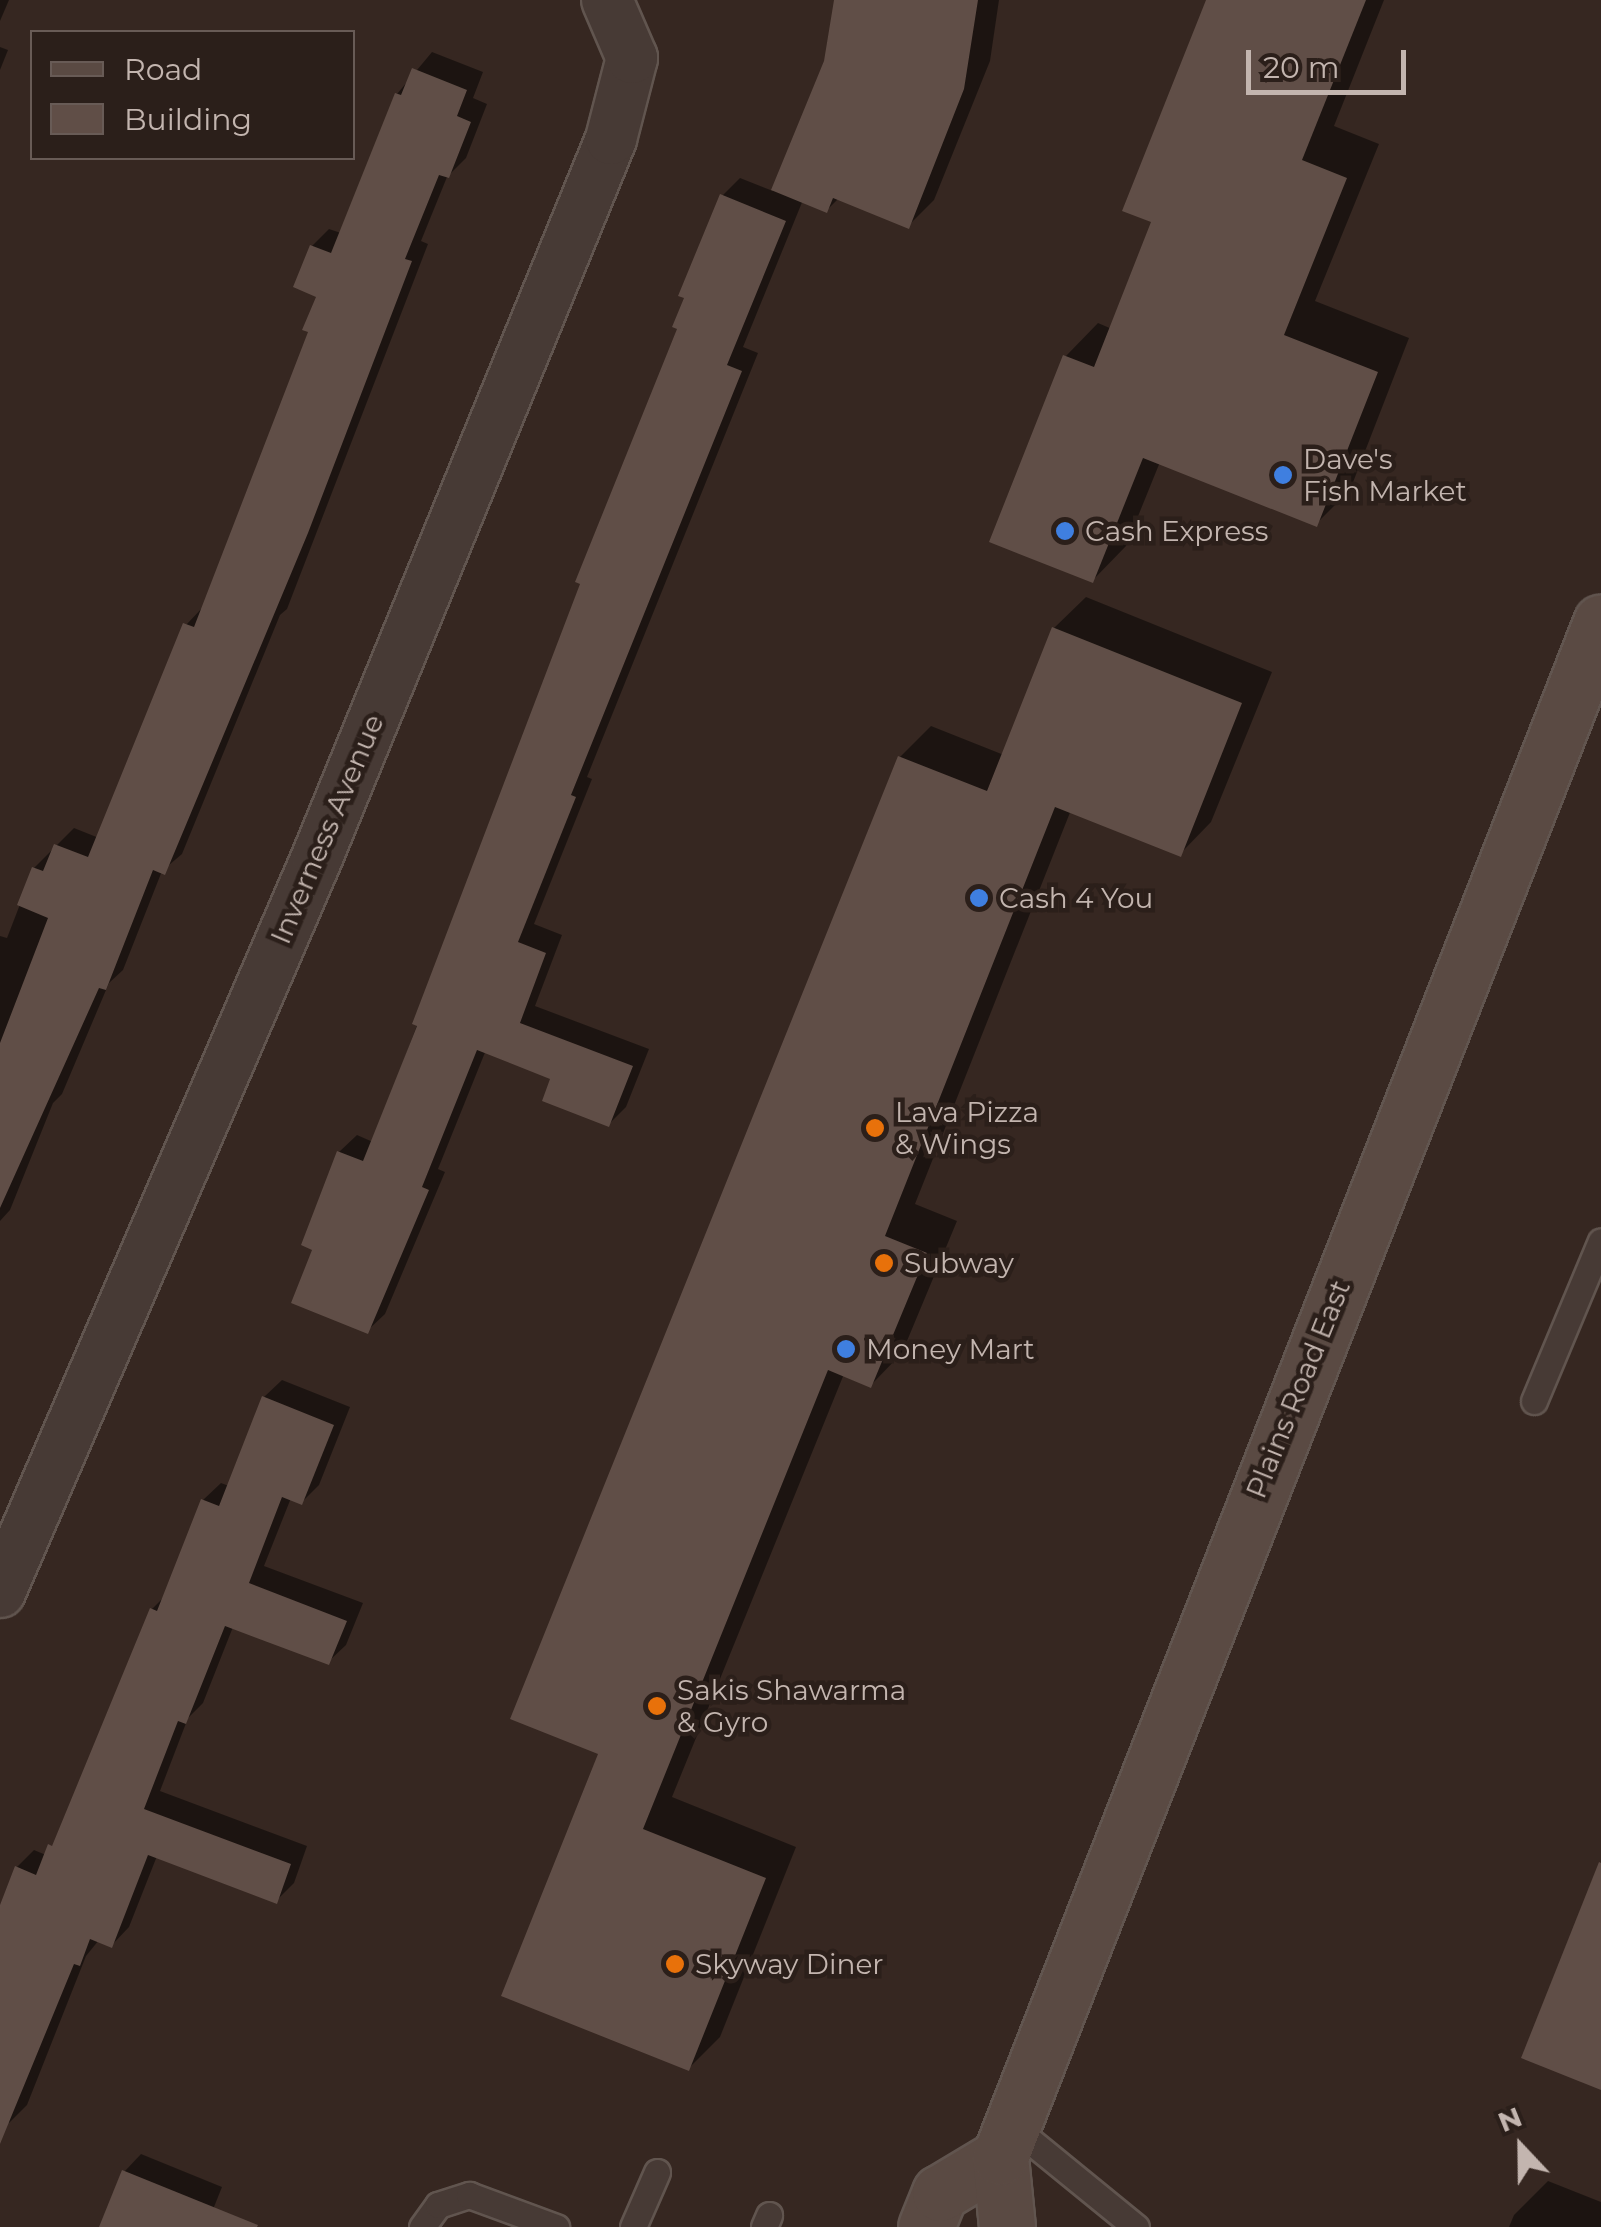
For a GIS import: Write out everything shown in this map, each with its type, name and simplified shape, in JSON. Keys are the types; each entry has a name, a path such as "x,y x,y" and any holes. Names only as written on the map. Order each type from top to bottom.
{"main road":[{"name":"Plains Road East","path":"1007,2227 1006,2141 1601,623"},
{"path":"926,2227 940,2193 1006,2141"}],"street":[{"name":"Inverness Avenue","path":"0,1592 318,855 612,139 632,58 607,0"}],"lane":[{"path":"1534,1401 1601,1241"},
{"path":"1006,2141 1135,2226"},
{"path":"633,2227 657,2172"},
{"path":"422,2227 438,2205 469,2195 556,2227"}],"building":[{"path":"834,0 978,0 964,89 909,229 833,198 827,213 771,190 824,61"},
{"path":"1206,0 1366,0 1302,160 1347,178 1284,335 1378,372 1317,527 1143,458 1093,583 989,542 1063,355 1094,367 1151,222 1122,211"},
{"path":"412,68 467,90 457,116 471,122 449,178 439,175 405,259 412,261 308,533 165,875 153,870 106,990 99,988 0,1208 0,1043 48,918 17,905 32,867 43,871 54,844 88,857 183,623 194,627 308,332 302,330 316,297 293,287 310,245 331,253 395,93 401,95"},
{"path":"720,194 786,221 727,365 742,371 571,795 576,797 518,942 546,953 520,1023 633,1066 609,1127 542,1101 550,1079 477,1050 422,1187 429,1190 368,1334 291,1303 312,1250 301,1245 337,1151 363,1161 417,1026 412,1024 580,584 575,582 677,329 672,327 684,298 678,296"},
{"path":"1052,627 1242,703 1181,857 1055,807 885,1236 927,1253 871,1388 828,1370 643,1829 766,1878 689,2071 501,1996 598,1754 510,1719 898,756 987,791"},
{"path":"262,1396 334,1425 302,1505 282,1497 249,1583 347,1621 329,1665 225,1626 186,1724 178,1721 144,1809 291,1864 277,1904 148,1855 112,1948 90,1939 80,1966 74,1964 0,2144 0,1905 15,1866 36,1875 48,1844 52,1846 150,1608 157,1611 201,1499 219,1506"},
{"path":"1601,1863 1601,2090 1521,2058"},
{"path":"122,2170 258,2225 99,2227"}],"place":[{"name":"Dave's Fish Market","path":"1283,475"},
{"name":"Cash Express","path":"1065,531"},
{"name":"Cash 4 You","path":"979,898"},
{"name":"Lava Pizza & Wings","path":"875,1128"},
{"name":"Subway","path":"884,1263"},
{"name":"Money Mart","path":"846,1349"},
{"name":"Sakis Shawarma & Gyro","path":"657,1706"},
{"name":"Skyway Diner","path":"675,1964"}]}
